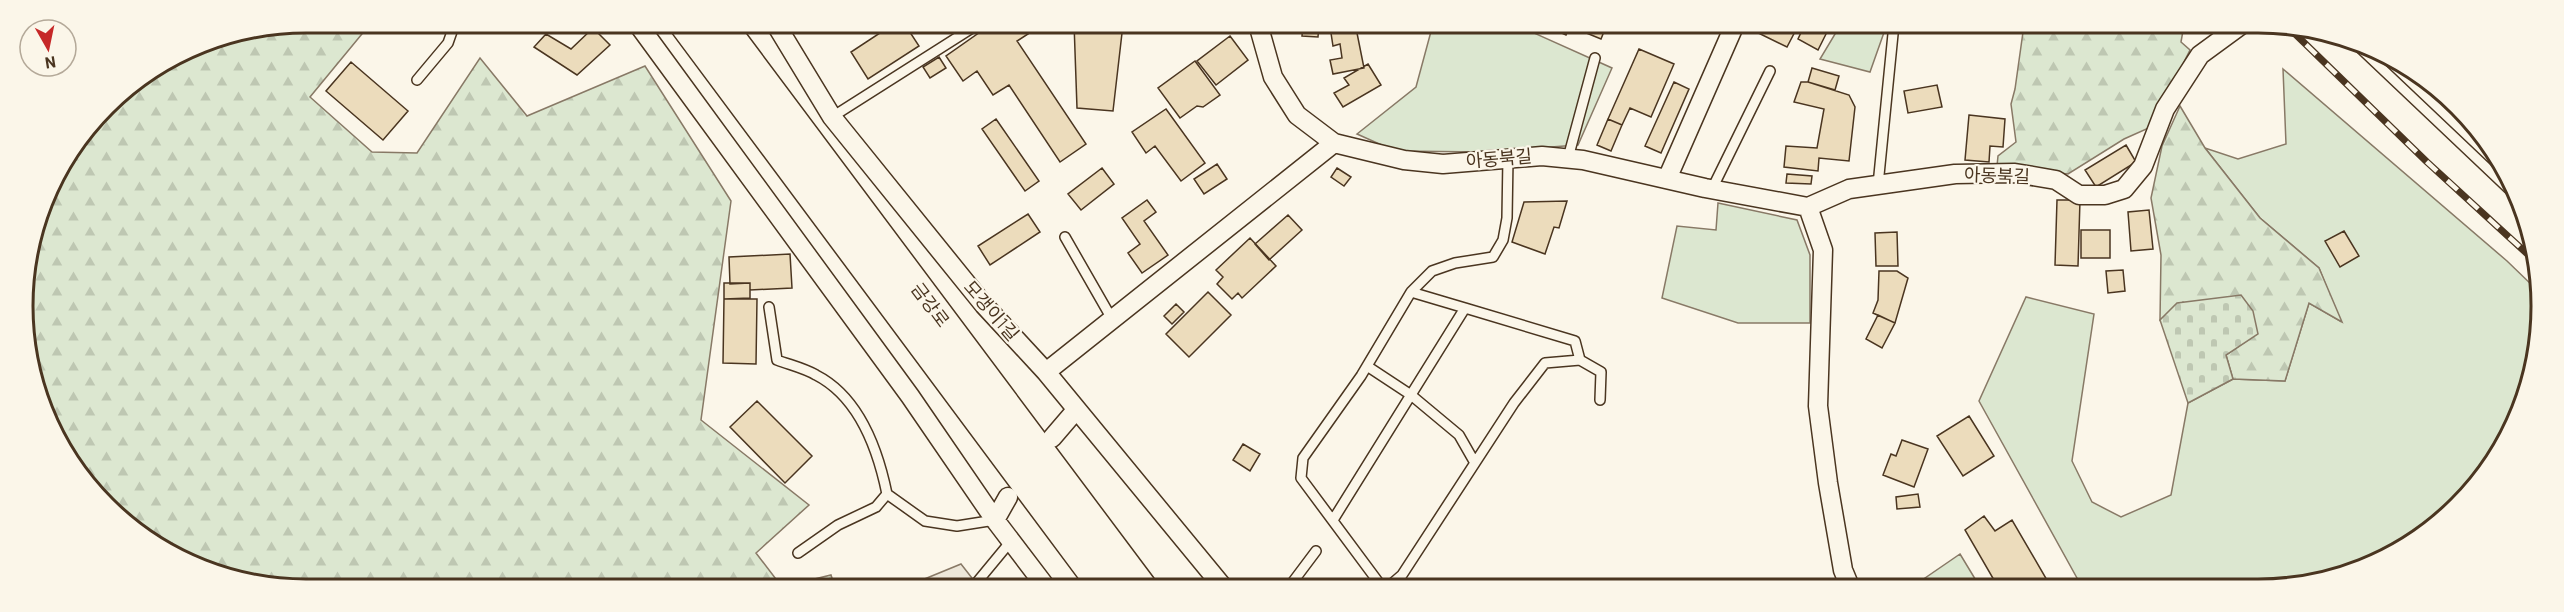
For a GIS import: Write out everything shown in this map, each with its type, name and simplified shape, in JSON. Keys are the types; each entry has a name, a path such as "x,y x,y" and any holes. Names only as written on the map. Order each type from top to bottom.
{"highway":[{"name":"금강로","path":"691,33 1098,579"},
{"name":"금강로","path":"726,33 1135,579"}],"street":[{"path":"643,33 910,396 995,520 1040,579"},
{"name":"모갱이1길","path":"782,33 832,117 984,305 1046,372 1216,579"},
{"name":"아동북길","path":"1261,33 1273,77 1291,106 1297,115 1334,144 1404,160 1443,164 1542,156 1568,158 1808,207 1849,189 1955,174 2015,173 2056,180 2079,195 2105,195 2124,189 2143,166 2166,109 2200,56 2230,33"},
{"path":"1667,179 1731,33"},
{"path":"1046,372 1334,144"},
{"path":"1808,207 1823,250 1818,406 1842,570 1846,579"},
{"path":"1052,438 1076,410"},
{"path":"995,520 1008,497"}],"lane":[{"path":"417,80 448,43 452,33"},
{"path":"832,117 964,33"},
{"path":"1878,185 1886,82 1893,33"},
{"path":"2370,57 2501,181"},
{"path":"1568,158 1595,58"},
{"path":"1712,189 1770,71"},
{"path":"1376,579 1301,478 1303,458 1367,366 1411,292 1432,271 1455,263 1493,257 1503,240 1507,218 1508,158"},
{"path":"1065,237 1112,319"},
{"path":"1411,292 1575,341 1580,360"},
{"path":"769,307 777,360 817,375 842,395 866,430 880,459 887,494 925,521 957,526 995,520"},
{"path":"1333,520 1465,308"},
{"path":"1397,579 1515,403 1545,363 1580,360 1601,372 1600,400"},
{"path":"1367,366 1411,395 1459,435 1475,463"},
{"path":"798,553 838,525 876,507 887,494"},
{"path":"980,579 1011,541"},
{"path":"1295,579 1316,551"}],"green space":[{"path":"306,33 363,33 310,97 372,152 417,153 480,58 527,116 645,66 731,201 701,420 809,505 756,553 776,579 306,579 270,577 235,570 185,551 140,523 101,486 79,458 61,427 47,394 35,342 33,306 35,270 47,218 61,185 89,140 113,113 140,89 185,61 218,47 253,38"},
{"path":"1431,33 1534,33 1612,68 1578,145 1485,152 1395,151 1357,134 1416,87"},
{"path":"1836,33 1884,33 1870,72 1820,59"},
{"path":"2023,33 2183,33 2181,42 2190,50 2151,127 2124,139 2068,174 1997,166 1998,156 2016,142 2011,104"},
{"path":"2283,69 2530,283 2531,306 2526,359 2517,394 2503,427 2475,472 2438,511 2410,533 2379,551 2346,565 2294,577 2258,579 2078,579 1979,401 2026,297 2094,314 2072,461 2092,502 2121,517 2171,495 2188,403 2233,379 2285,381 2309,303 2340,321 2319,268 2260,218 2205,148 2238,159 2286,144"},
{"path":"2180,106 2205,148 2260,218 2319,268 2342,322 2309,303 2285,381 2233,379 2226,355 2257,334 2183,302 2160,320 2161,255 2151,198 2162,146"},
{"path":"1718,203 1797,220 1810,255 1810,323 1738,323 1662,298 1677,226 1716,230"},
{"path":"2241,295 2253,311 2258,334 2226,355 2233,379 2188,403 2160,320 2177,303"},
{"path":"1960,554 1975,579 1924,579"},
{"path":"831,575 832,579 815,579"}],"shaded area":[{"path":"961,564 973,579 924,579"}],"building":[{"path":"588,33 598,33 610,45 577,75 534,47 546,34 571,49"},
{"path":"880,33 911,33 919,46 868,79 851,52"},
{"path":"979,33 1027,33 1017,41 1086,144 1060,162 1009,85 993,95 977,71 963,81 946,56"},
{"path":"1074,33 1122,33 1113,111 1077,108"},
{"path":"1302,33 1318,33 1318,37 1302,36"},
{"path":"1331,33 1357,33 1364,68 1333,74 1330,60 1342,58 1340,44 1333,46"},
{"path":"1586,33 1603,33 1601,39"},
{"path":"1758,33 1794,33 1787,47"},
{"path":"1801,33 1826,33 1818,50 1798,39"},
{"path":"1230,36 1248,60 1216,85 1197,61"},
{"path":"1639,49 1674,64 1651,117 1630,108 1622,125 1608,119"},
{"path":"939,57 946,68 930,78 923,67"},
{"path":"1195,61 1220,95 1203,107 1197,106 1180,118 1158,88"},
{"path":"351,62 408,111 383,140 326,91"},
{"path":"1368,64 1381,85 1343,107 1334,93 1349,85 1344,78"},
{"path":"1812,68 1839,76 1835,90 1808,82"},
{"path":"1674,82 1689,89 1661,153 1645,146"},
{"path":"1801,82 1808,82 1849,95 1855,107 1849,161 1819,158 1818,171 1784,167 1786,146 1817,148 1824,109 1794,102"},
{"path":"1937,85 1942,107 1908,113 1904,91"},
{"path":"1166,109 1205,163 1181,181 1155,146 1146,153 1132,132"},
{"path":"1969,115 2005,119 2003,147 1990,146 1989,162 1965,160"},
{"path":"996,119 1039,181 1025,191 982,129"},
{"path":"1608,119 1622,125 1611,151 1597,145"},
{"path":"2126,145 2136,162 2096,187 2085,170"},
{"path":"1217,164 1227,179 1204,194 1194,179"},
{"path":"1102,168 1114,184 1081,210 1068,194"},
{"path":"1337,168 1351,177 1344,186 1331,177"},
{"path":"1787,174 1812,176 1811,184 1786,183"},
{"path":"1147,200 1156,212 1144,221 1168,255 1142,273 1128,253 1140,244 1122,218"},
{"path":"2057,200 2080,200 2078,266 2055,265"},
{"path":"1567,201 1559,228 1554,227 1545,254 1512,242 1524,202"},
{"path":"2149,210 2153,249 2131,251 2128,212"},
{"path":"1028,214 1040,232 990,265 978,246"},
{"path":"1288,215 1302,230 1269,260 1255,244"},
{"path":"2081,230 2110,230 2110,258 2081,258"},
{"path":"2344,231 2359,256 2340,267 2325,241"},
{"path":"1897,232 1898,266 1876,266 1875,233"},
{"path":"1250,238 1276,266 1242,298 1238,293 1232,299 1217,284 1223,277 1216,270"},
{"path":"790,254 792,288 750,290 750,283 730,284 729,257"},
{"path":"2123,270 2125,291 2108,293 2106,271"},
{"path":"1879,271 1897,271 1908,278 1895,323 1873,313 1878,300"},
{"path":"724,283 750,283 750,298 724,299"},
{"path":"1208,292 1231,315 1189,357 1166,334"},
{"path":"724,299 757,299 756,364 723,363"},
{"path":"1176,304 1184,312 1172,324 1164,316"},
{"path":"1878,315 1895,323 1882,348 1866,339"},
{"path":"757,401 812,456 785,483 730,427"},
{"path":"1969,416 1994,456 1963,476 1937,436"},
{"path":"1902,440 1928,449 1914,487 1883,475 1891,454 1896,456"},
{"path":"1243,444 1260,454 1250,471 1233,460"},
{"path":"1918,494 1920,507 1897,509 1896,497"},
{"path":"1984,516 1995,531 2012,520 2046,579 1993,579 1965,530"}],"railway":[{"path":"2297,35 2427,162 2526,253"}]}
